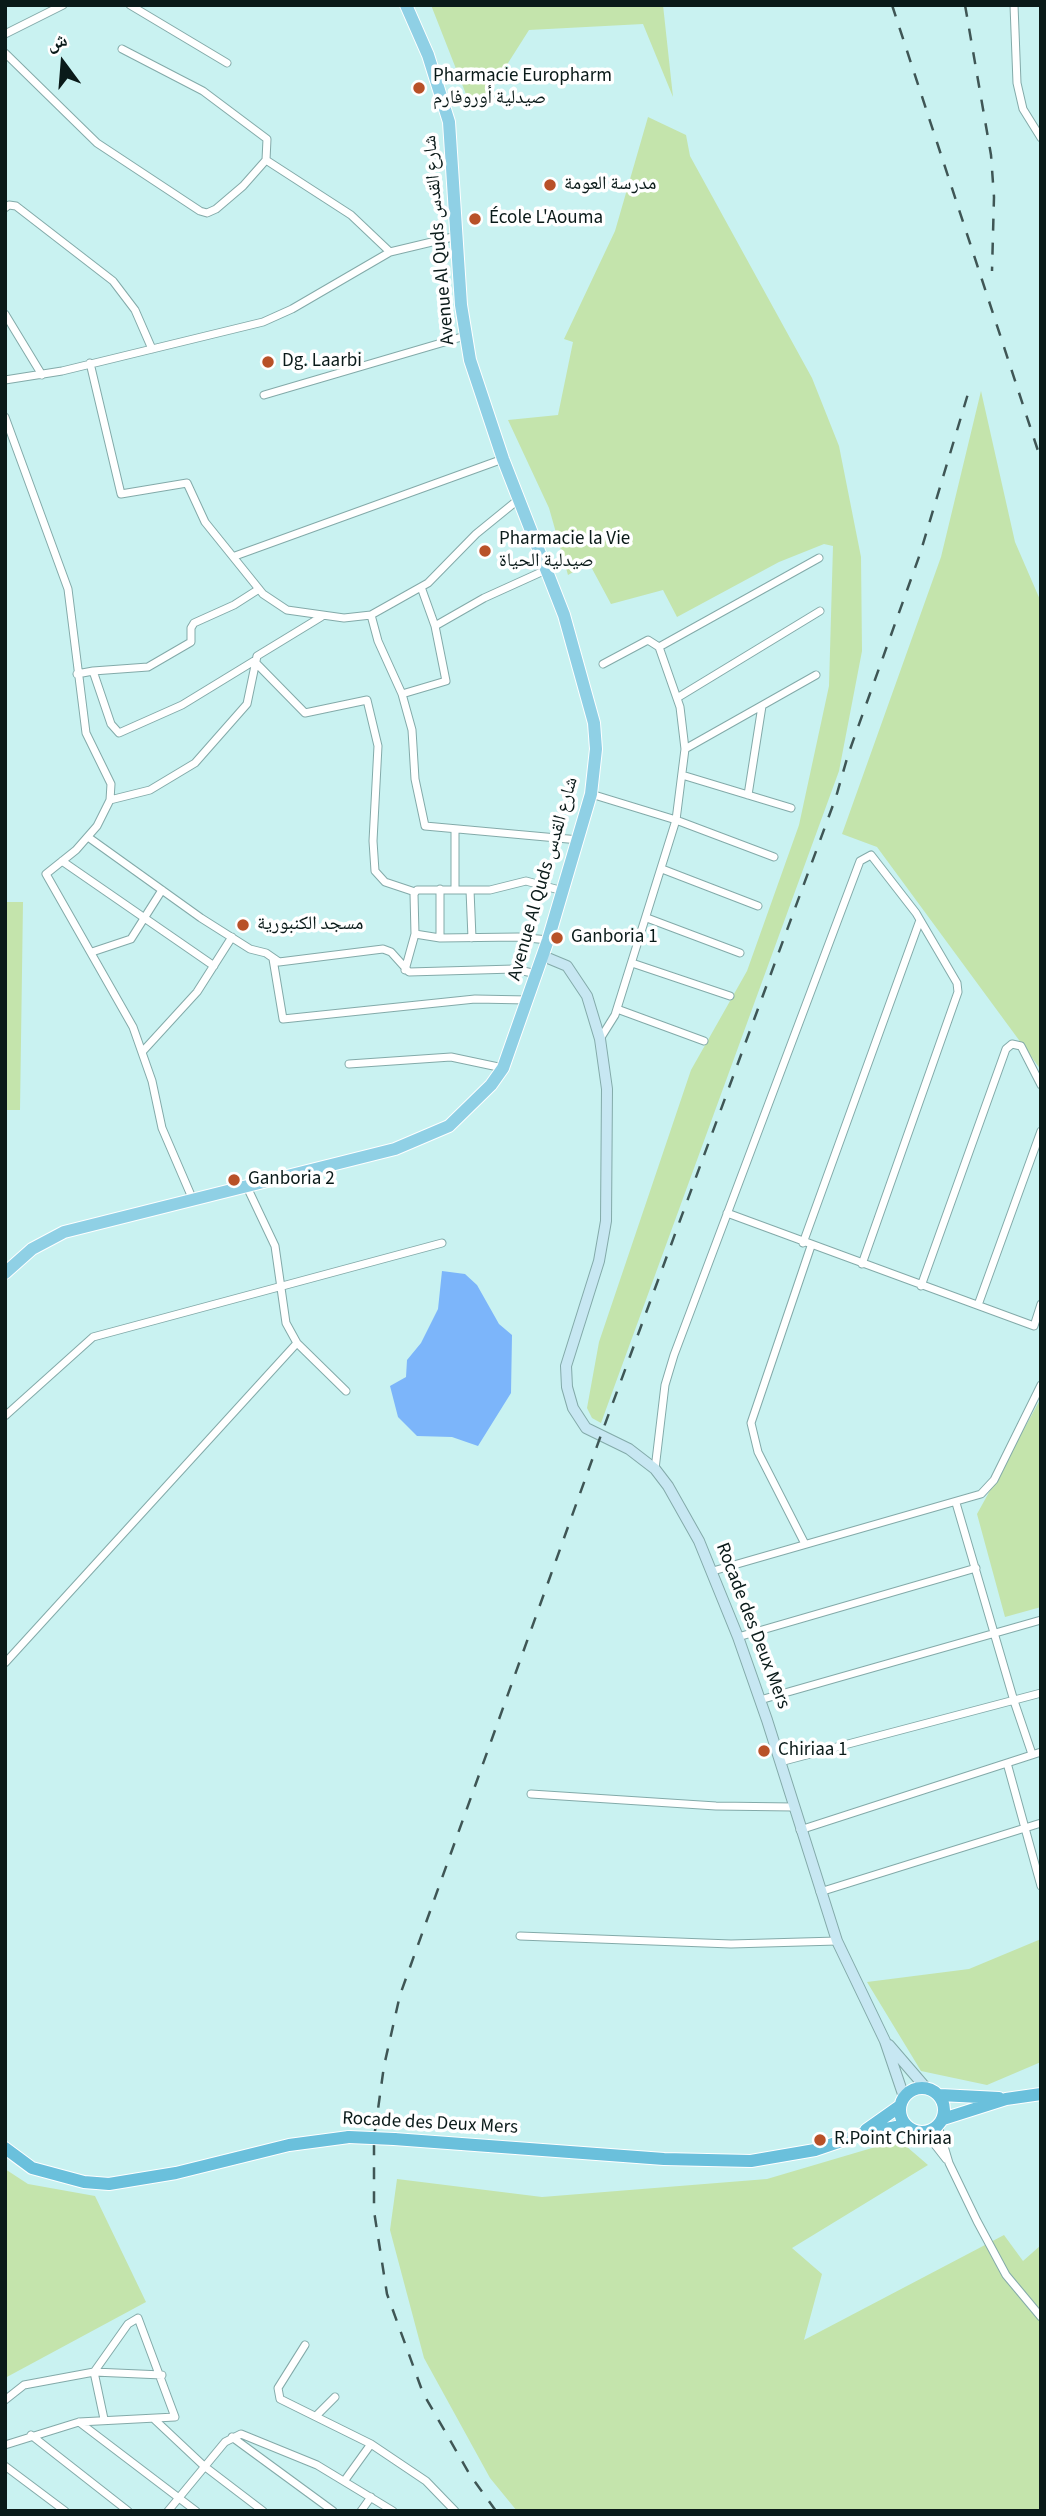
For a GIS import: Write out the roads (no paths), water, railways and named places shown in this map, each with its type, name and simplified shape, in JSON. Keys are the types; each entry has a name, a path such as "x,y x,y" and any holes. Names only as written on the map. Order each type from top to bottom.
{"highway":[{"path":"1006,2099 940,2123 925,2132 906,2125 902,2101 914,2089 926,2088 940,2095 1006,2099 1041,2094"},
{"path":"940,2095 945,2107 940,2123"},
{"name":"Rocade des Deux Mers","path":"862,2134 902,2101"},
{"name":"Rocade des Deux Mers","path":"5,2148 33,2168 84,2182 109,2184 176,2173 289,2145 349,2137 664,2159 751,2161 815,2150 862,2134 906,2125"}],"main road":[{"name":"Avenue Al Quds شارع القدس","path":"5,1273 32,1249 64,1233 395,1149 449,1126 492,1085 503,1068 543,956 591,794 596,749 592,710 548,568 503,459 474,376 465,336 457,236 456,180 447,111 406,5"},
{"name":"Rocade des Deux Mers","path":"543,956 560,962 573,972 592,1007 600,1039 609,1112 606,1220 599,1261 570,1345 566,1366 567,1387 581,1424 629,1448 655,1469 668,1486 713,1571 760,1700 837,1941 885,2041 902,2101"},
{"name":"Rocade des Deux Mers","path":"885,2041 926,2088"}],"street":[{"path":"40,5 46,13"},
{"path":"5,34 63,5"},
{"path":"130,5 227,63"},
{"path":"1014,5 1014,68 1020,99 1041,138"},
{"path":"5,53 97,143 203,212 216,209 243,186 266,160 267,139 203,91 122,48"},
{"path":"266,160 351,215 390,252"},
{"path":"5,208 16,206 113,281 135,310 152,349"},
{"path":"5,380 42,375 276,317 390,252 457,236"},
{"path":"5,314 42,375"},
{"path":"264,396 465,336"},
{"path":"90,363 121,494 187,483 205,523 259,589 277,606 322,617 371,615 421,587 488,523 519,499"},
{"path":"5,417 68,589 86,733 110,781 110,800 88,837 46,874 92,952 143,1051 162,1128 193,1200"},
{"path":"234,556 503,459"},
{"path":"659,647 819,558"},
{"path":"435,626 484,598 548,568"},
{"path":"402,694 446,681 435,626 421,587"},
{"path":"78,674 148,667 191,642 191,628 194,623 234,605 259,589"},
{"path":"677,698 820,611"},
{"path":"371,615 378,641 402,694 412,730 415,779 428,829 579,840"},
{"path":"93,671 111,724 119,733 182,705 254,661 264,650 322,617"},
{"path":"600,1039 610,1027 617,1009 662,869 676,820 685,749 677,698 659,647 648,640 603,664"},
{"path":"110,800 150,790 195,763 242,713 249,698 254,661"},
{"path":"254,661 305,713 362,699 368,701 378,746 375,871 385,882 415,892 440,889 490,890 526,881 563,891"},
{"path":"685,749 816,676"},
{"path":"748,795 762,706"},
{"path":"682,775 791,808"},
{"path":"591,794 676,820 774,857"},
{"path":"455,831 455,889"},
{"path":"88,837 232,937 273,959 284,962 386,949 405,970 514,969 537,974"},
{"path":"655,1469 665,1385 860,861 871,855 920,920 957,983 958,992 862,1264"},
{"path":"62,861 214,966"},
{"path":"662,869 758,906"},
{"path":"440,889 440,938"},
{"path":"92,952 131,939 162,890"},
{"path":"470,890 472,938"},
{"path":"405,970 415,934 415,892"},
{"path":"646,918 740,953"},
{"path":"803,1243 920,920"},
{"path":"415,934 440,938 548,940"},
{"path":"143,1051 180,1011 232,937"},
{"path":"273,959 283,1019 475,999 528,1000"},
{"path":"632,963 730,996"},
{"path":"617,1009 704,1041"},
{"path":"921,1286 1006,1048 1012,1044 1021,1046 1041,1085"},
{"path":"349,1065 451,1057 503,1068"},
{"path":"978,1306 1041,1131"},
{"path":"247,1187 275,1246 286,1323 297,1343 346,1391"},
{"path":"727,1213 1037,1327 1041,1304"},
{"path":"5,1416 93,1337 282,1283 442,1243"},
{"path":"805,1544 758,1452 751,1423 811,1246"},
{"path":"5,1662 297,1343"},
{"path":"713,1571 982,1494 994,1480 1041,1385"},
{"path":"800,1830 1037,1753 1014,1701 956,1503"},
{"path":"738,1637 976,1568"},
{"path":"760,1700 1041,1620"},
{"path":"780,1762 1041,1693"},
{"path":"1007,1763 1041,1886"},
{"path":"531,1794 716,1806 793,1807"},
{"path":"820,1892 1041,1823"},
{"path":"520,1936 731,1944 837,1941"},
{"path":"940,2123 949,2163"},
{"path":"925,2132 949,2163 1006,2275 1041,2317"},
{"path":"5,2445 79,2422 176,2416 142,2322 136,2318 128,2324 94,2372 104,2419"},
{"path":"305,2345 277,2394 280,2399 371,2444 426,2481 455,2511"},
{"path":"5,2400 24,2385 94,2372 162,2375"},
{"path":"316,2416 335,2397"},
{"path":"154,2418 204,2466 263,2511"},
{"path":"79,2422 196,2511"},
{"path":"31,2435 128,2511"},
{"path":"168,2511 204,2466 232,2437 247,2435 276,2446 345,2480 393,2511"},
{"path":"232,2437 333,2511"},
{"path":"345,2480 371,2444"},
{"path":"5,2466 65,2511"},
{"path":"361,2511 371,2497"}],"water":[{"path":"442,1271 465,1274 477,1285 499,1324 512,1335 511,1393 478,1446 452,1437 417,1436 398,1417 390,1386 406,1377 407,1360 421,1343 438,1309"}],"railway":[{"path":"892,5 1041,460"},
{"path":"965,5 991,155 994,197 992,271"},
{"path":"496,2511 470,2475 423,2393 387,2294 374,2211 374,2138 384,2066 400,1995 601,1435 836,797 848,755 920,554 970,387"}],"place":[{"name":"Pharmacie Europharm صيدلية أوروفارم","path":"419,88"},
{"name":"مدرسة العومة","path":"550,185"},
{"name":"École L'Aouma","path":"475,219"},
{"name":"Dg. Laarbi","path":"268,362"},
{"name":"Pharmacie la Vie صيدلية الحياة","path":"485,551"},
{"name":"مسجد الكنبورية","path":"243,925"},
{"name":"Ganboria 1","path":"557,938"},
{"name":"Ganboria 2","path":"234,1180"},
{"name":"Chiriaa 1","path":"764,1751"},
{"name":"R.Point Chiriaa","path":"820,2140"}]}
